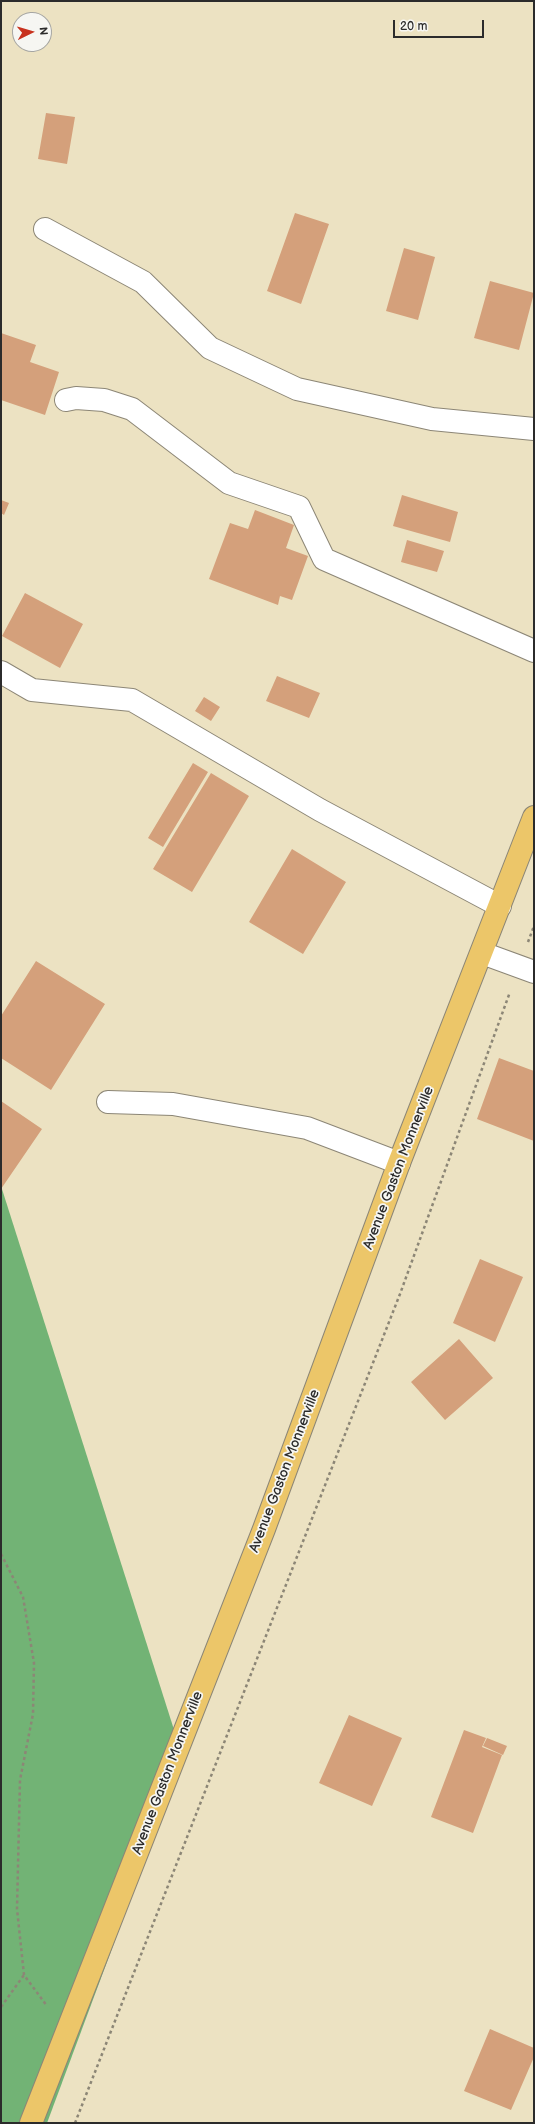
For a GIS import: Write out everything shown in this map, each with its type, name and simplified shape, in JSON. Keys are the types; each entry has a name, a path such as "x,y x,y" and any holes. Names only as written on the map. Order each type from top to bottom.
{"main road":[{"name":"Avenue Gaston Monnerville","path":"31,2123 264,1529 399,1163 534,817"}],"street":[{"path":"45,229 144,282 210,348 297,390 432,419 534,430"},
{"path":"66,400 76,398 104,400 132,410 229,483 299,507 324,558 534,651"},
{"path":"1,672 32,690 132,700 320,810 500,906"},
{"path":"482,953 527,969"},
{"path":"108,1102 173,1104 307,1128 399,1163"}],"path":[{"path":"76,2123 527,969 534,926"},
{"path":"1,1554 24,1597 34,1663 33,1714 20,1780 18,1909 24,1974 67,2032"},
{"path":"1,2007 24,1974"}],"green space":[{"path":"1,1186 183,1758 47,2123 1,2123"}],"building":[{"path":"46,113 75,117 67,164 38,159"},
{"path":"295,213 329,224 301,304 267,291"},
{"path":"404,248 435,257 418,320 386,311"},
{"path":"490,281 534,293 519,350 474,338"},
{"path":"1,333 36,345 30,362 59,372 45,415 1,400"},
{"path":"402,495 458,512 450,542 393,526"},
{"path":"1,500 9,503 4,515 1,513"},
{"path":"255,510 294,525 286,548 308,556 292,600 280,596 278,605 209,579 230,523 248,529"},
{"path":"407,540 444,551 437,572 401,562"},
{"path":"25,593 83,624 60,668 2,636"},
{"path":"277,676 320,693 309,718 266,701"},
{"path":"204,697 220,707 211,721 195,711"},
{"path":"193,763 208,772 163,847 148,838"},
{"path":"211,773 249,796 192,892 153,869"},
{"path":"292,849 346,882 303,954 249,922"},
{"path":"36,961 105,1004 51,1090 1,1058 1,1016"},
{"path":"499,1058 534,1071 534,1141 477,1119"},
{"path":"1,1101 42,1129 1,1189"},
{"path":"480,1259 523,1277 495,1342 453,1323"},
{"path":"459,1339 493,1378 445,1420 411,1382"},
{"path":"349,1715 402,1738 372,1806 319,1783"},
{"path":"464,1730 486,1738 482,1747 502,1755 473,1833 431,1817"},
{"path":"487,1738 507,1746 503,1755 483,1746"},
{"path":"490,2029 534,2048 534,2057 511,2110 464,2091"}]}
